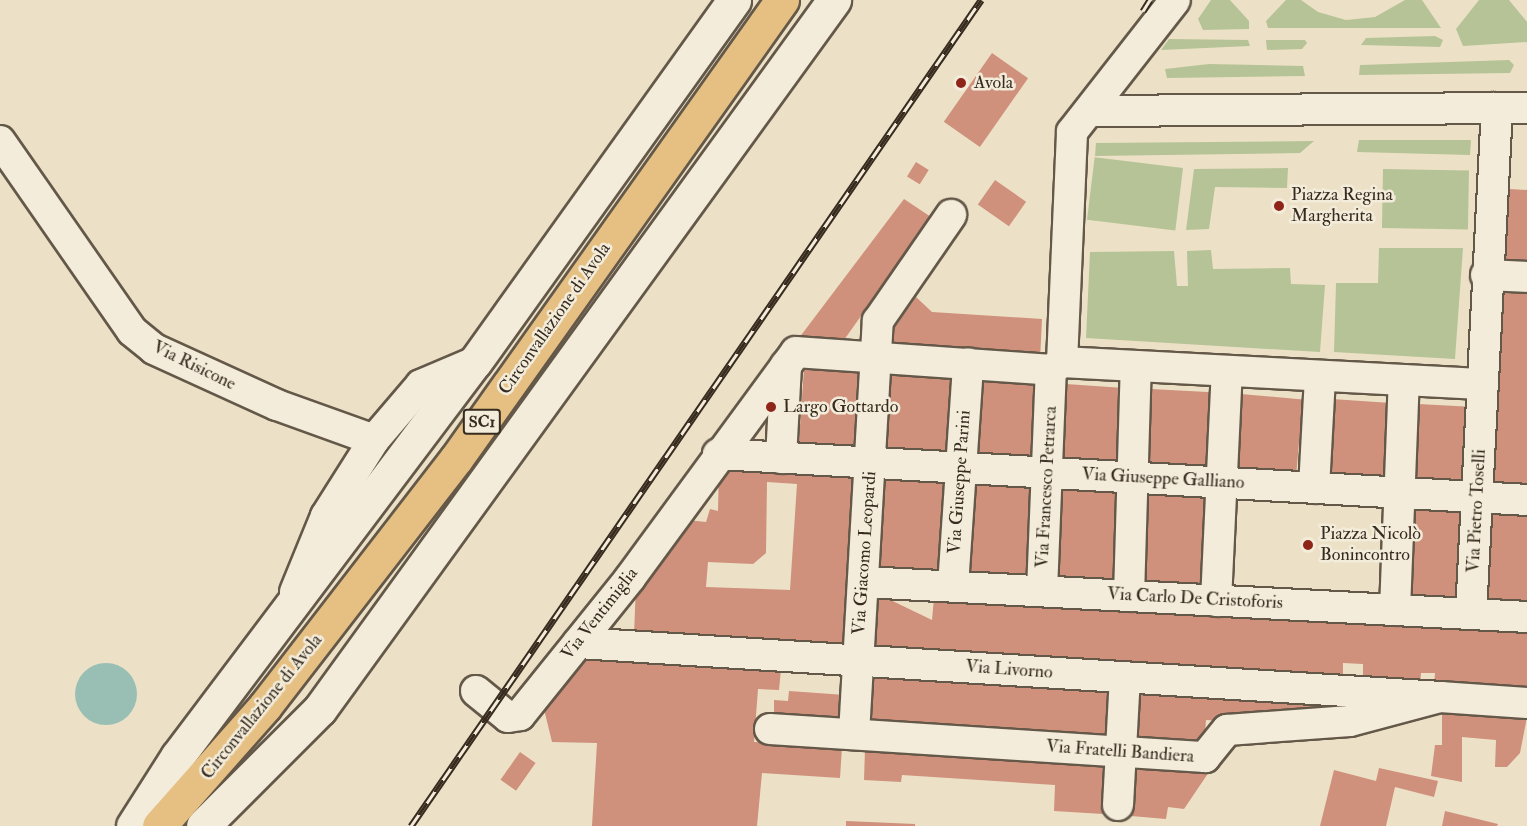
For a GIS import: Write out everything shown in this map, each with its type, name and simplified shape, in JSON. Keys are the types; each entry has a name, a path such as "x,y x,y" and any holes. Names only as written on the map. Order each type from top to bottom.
{"main road":[{"name":"Circonvallazione di Avola","path":"159,826 265,706 456,459 782,0"}],"street":[{"path":"133,826 177,757 283,621 475,362 734,0"},
{"path":"203,826 320,709 834,0"},
{"name":"Via Francesco Petrarca","path":"1042,591 1047,473 1072,132 1175,0"},
{"name":"Via Pietro Toselli","path":"1471,614 1481,396 1506,276 1497,108"},
{"path":"1089,111 1527,108"},
{"name":"Via Risicone","path":"0,141 139,337 277,405 374,440"},
{"name":"Via Giacomo Leopardi","path":"854,734 878,321 951,215"},
{"path":"790,458 786,365 796,352 877,364 968,371 1055,372 1481,396"},
{"path":"283,621 326,516 374,440 421,385 475,362"},
{"name":"Via Ventimiglia","path":"476,691 508,717 520,715 578,643 786,365"},
{"name":"Via Giuseppe Parini","path":"953,586 968,371"},
{"path":"1129,596 1136,377"},
{"path":"1216,600 1227,382"},
{"path":"1314,488 1320,388"},
{"path":"1395,610 1403,392"},
{"name":"Via Giuseppe Galliano","path":"713,460 790,458 1527,500"},
{"name":"Via Carlo De Cristoforis","path":"864,582 1527,617"},
{"name":"Via Livorno","path":"578,643 1440,697"},
{"path":"1118,805 1125,677"},
{"name":"Via Fratelli Bandiera","path":"770,729 1205,757 1227,730 1350,721 1440,697 1527,703"}],"green space":[{"path":"1211,0 1230,0 1249,21 1249,29 1203,30 1198,19"},
{"path":"1286,0 1301,0 1318,12 1346,20 1375,17 1405,0 1422,0 1441,28 1268,28 1266,21"},
{"path":"1479,0 1509,0 1527,22 1527,42 1463,46 1456,29"},
{"path":"1435,36 1443,40 1440,47 1361,45 1366,38"},
{"path":"1169,39 1248,40 1250,46 1161,50"},
{"path":"1266,40 1305,40 1307,43 1302,49 1267,50"},
{"path":"1509,60 1514,65 1510,73 1359,75 1360,65"},
{"path":"1209,64 1303,66 1305,76 1167,78 1165,69"},
{"path":"1359,140 1471,140 1470,155 1357,152"},
{"path":"1314,141 1300,153 1095,156 1096,143"},
{"path":"1095,157 1183,168 1175,231 1087,220"},
{"path":"1288,168 1287,188 1215,187 1209,229 1186,230 1194,169"},
{"path":"1383,169 1469,171 1468,229 1382,228"},
{"path":"1379,248 1463,248 1455,359 1334,352 1336,283 1378,283"},
{"path":"1211,250 1213,269 1290,268 1291,284 1325,285 1320,352 1086,338 1090,252 1174,251 1177,286 1188,286 1187,251"}],"water":[{"path":"106,663 123,668 128,672 132,677 137,694 132,711 128,716 123,720 106,725 89,720 84,716 80,711 75,694 80,677 84,672 89,668"}],"building":[{"path":"992,53 1028,78 980,147 944,122"},
{"path":"916,162 929,170 920,184 907,176"},
{"path":"995,180 1026,202 1009,226 978,205"},
{"path":"1509,189 1527,190 1527,271 1504,270"},
{"path":"904,199 931,217 844,340 799,338"},
{"path":"1505,280 1527,282 1527,488 1491,485"},
{"path":"916,297 932,312 1042,319 1040,360 891,351 893,330"},
{"path":"804,369 863,373 857,450 799,446"},
{"path":"891,374 951,377 947,453 887,450"},
{"path":"978,379 1037,382 1033,458 974,455"},
{"path":"1066,384 1124,388 1119,462 1061,458"},
{"path":"1151,389 1212,392 1208,468 1147,465"},
{"path":"1241,394 1303,399 1296,472 1235,467"},
{"path":"1332,399 1391,403 1386,478 1327,474"},
{"path":"1418,404 1470,407 1466,480 1414,477"},
{"path":"719,468 858,475 848,646 634,634 636,585 687,520 706,522 710,509 718,511","holes":["767,482 797,484 790,590 706,587 708,562 753,564 766,553"]},
{"path":"884,475 945,479 938,576 877,572"},
{"path":"972,483 1033,487 1026,579 966,575"},
{"path":"1059,486 1120,489 1115,581 1054,578"},
{"path":"1147,491 1210,494 1205,585 1142,582"},
{"path":"1410,506 1461,508 1458,598 1407,596"},
{"path":"1491,511 1527,514 1527,603 1485,599"},
{"path":"876,593 932,620 934,598 1527,629 1527,692 1434,685 1435,673 1421,673 1420,685 1363,681 1363,664 1343,663 1343,680 871,649"},
{"path":"577,658 781,669 779,690 758,689 754,742 842,747 840,778 762,773 757,826 592,826 597,743 552,742 542,701"},
{"path":"871,674 1111,691 1108,739 868,722"},
{"path":"789,691 845,695 843,720 774,715 774,700 788,701"},
{"path":"1139,691 1346,704 1347,715 1275,724 1206,720 1204,745 1135,740"},
{"path":"1442,712 1527,717 1520,753 1507,767 1495,767 1496,740 1462,737 1462,782 1431,776 1435,745 1442,745"},
{"path":"865,748 1107,764 1103,814 1054,811 1055,785 902,775 901,782 864,780"},
{"path":"520,752 536,763 516,791 500,780"},
{"path":"1134,766 1209,772 1184,809 1168,807 1166,819 1131,816"},
{"path":"1379,768 1438,781 1434,797 1395,787 1386,826 1320,826 1334,770 1376,781"},
{"path":"1445,811 1498,824 1497,826 1442,826"},
{"path":"846,821 915,824 915,826 846,826"}],"railway":[{"path":"411,826 981,0"},
{"path":"1143,11 1150,0"}],"place":[{"name":"Avola","path":"961,83"},
{"name":"Piazza Regina Margherita","path":"1279,206"},
{"name":"Largo Gottardo","path":"771,407"},
{"name":"Piazza Nicolò Bonincontro","path":"1308,545"}]}
